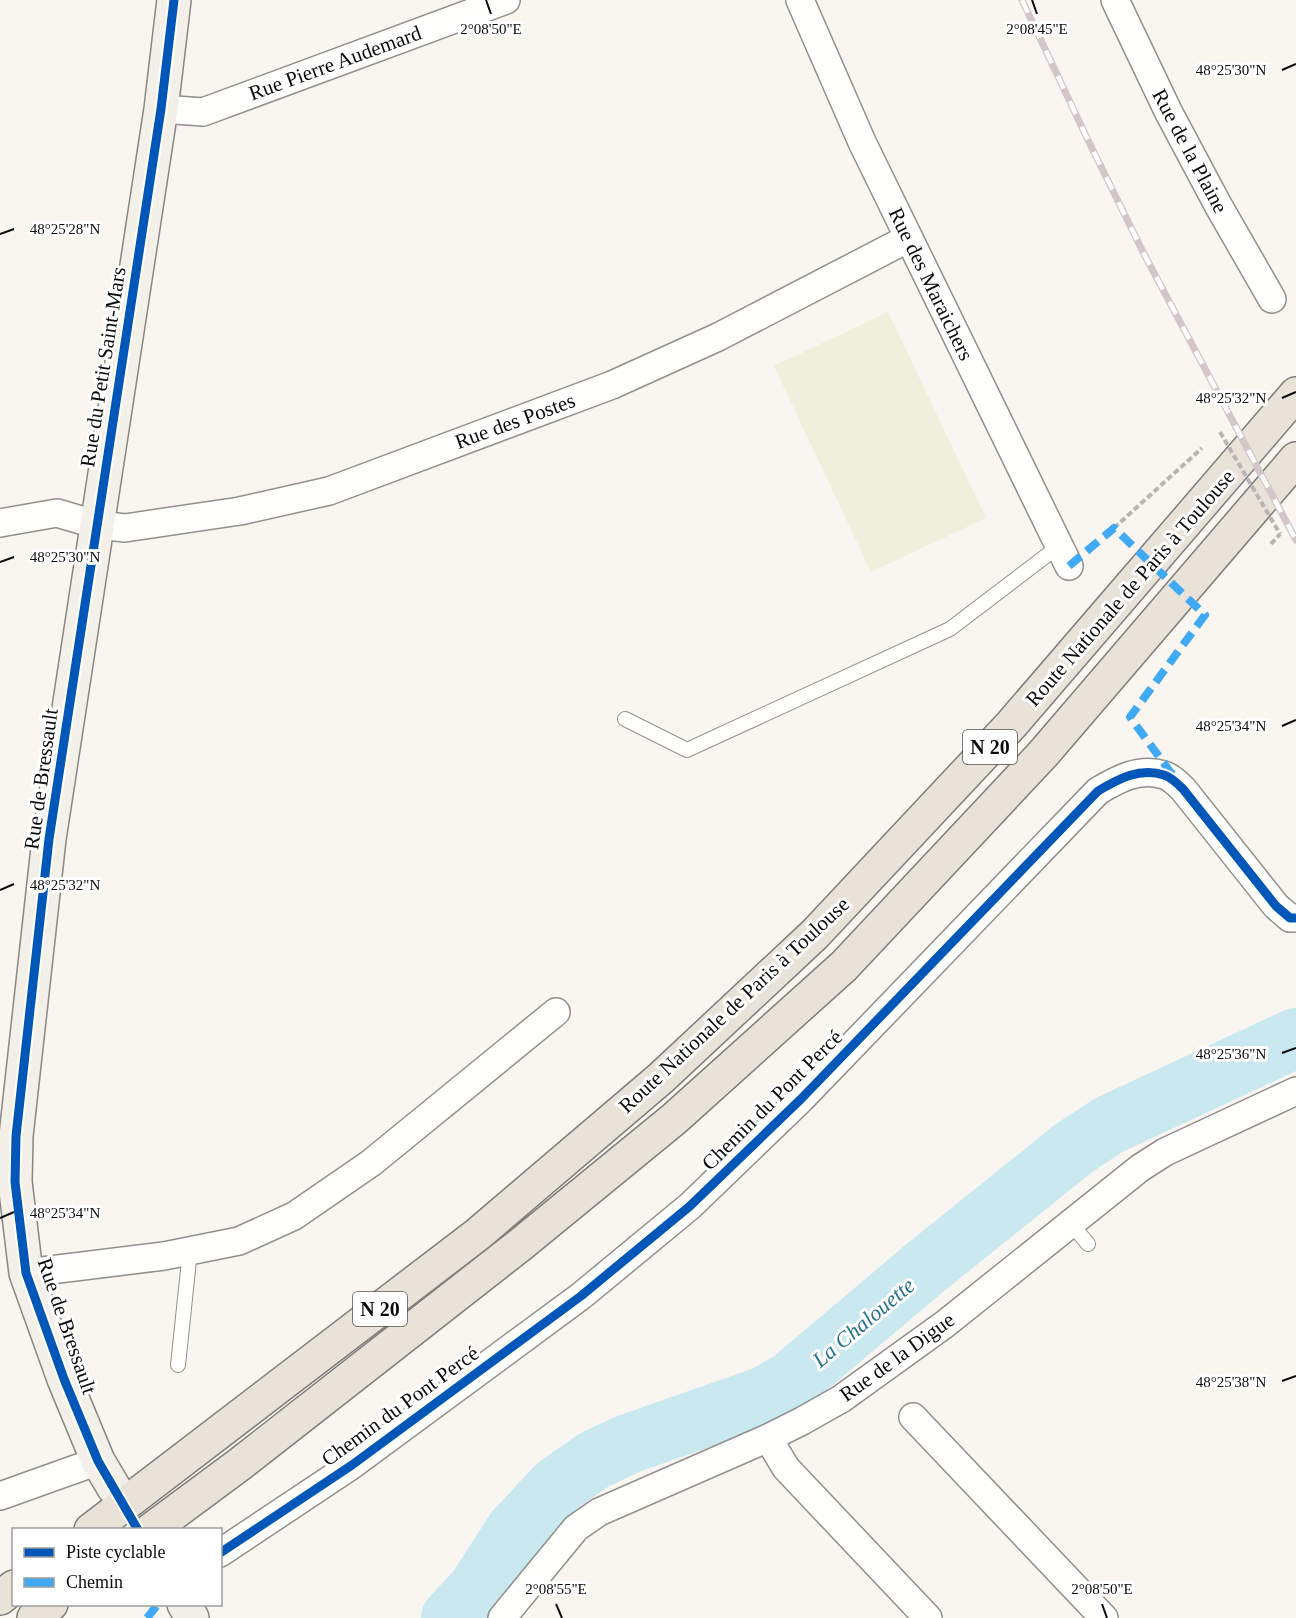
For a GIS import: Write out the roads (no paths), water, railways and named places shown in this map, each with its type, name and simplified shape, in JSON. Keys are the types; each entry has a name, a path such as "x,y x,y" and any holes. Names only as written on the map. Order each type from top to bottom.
{"main road":[{"name":"Route Nationale de Paris à Toulouse","path":"94,1528 478,1234 661,1078 815,934 1011,725 1296,394"},
{"name":"Route Nationale de Paris à Toulouse","path":"154,1528 240,1464 520,1245 674,1119 844,966 1043,754 1296,459"},
{"path":"0,1598 12,1589"},
{"path":"34,1618 50,1606"}],"street":[{"name":"Rue du Petit Saint-Mars","path":"98,525 161,109 174,0"},
{"name":"Rue Pierre Audemard","path":"161,109 203,111 506,0"},
{"name":"Rue des Maraichers","path":"800,0 857,132 1064,556"},
{"name":"Rue de la Plaine","path":"1115,0 1168,111 1272,299"},
{"name":"Rue des Postes","path":"0,523 57,513 98,525 125,528 240,511 329,491 612,385 718,337 909,238"},
{"name":"Rue de Bressault","path":"98,525 50,839 8,1137 26,1273 64,1379 106,1474"},
{"name":"Chemin du Pont Percé","path":"222,1552 362,1458 581,1296 690,1206 801,1099 1098,791 1120,778 1142,772 1166,775 1183,789 1275,906 1290,918 1296,918"},
{"path":"26,1273 164,1256 239,1241 294,1216 371,1163 556,1012"},
{"name":"Rue de la Digue","path":"502,1618 576,1528 599,1512 768,1438 841,1399 945,1324 1140,1168 1165,1152 1296,1090"},
{"path":"913,1416 1104,1618"},
{"path":"768,1438 786,1468 928,1618"},
{"path":"0,1496 106,1474"}],"lane":[{"path":"625,718 687,750 950,629 1064,556"},
{"path":"1070,1222 1088,1244"},
{"path":"178,1365 190,1251"}],"waterway":[{"name":"La Chalouette","path":"451,1618 477,1590 515,1531 557,1486 594,1460 628,1444 765,1396 791,1381 926,1267 1074,1148 1109,1125 1296,1038"}],"railway":[{"path":"1022,0 1144,254 1296,540"}]}
